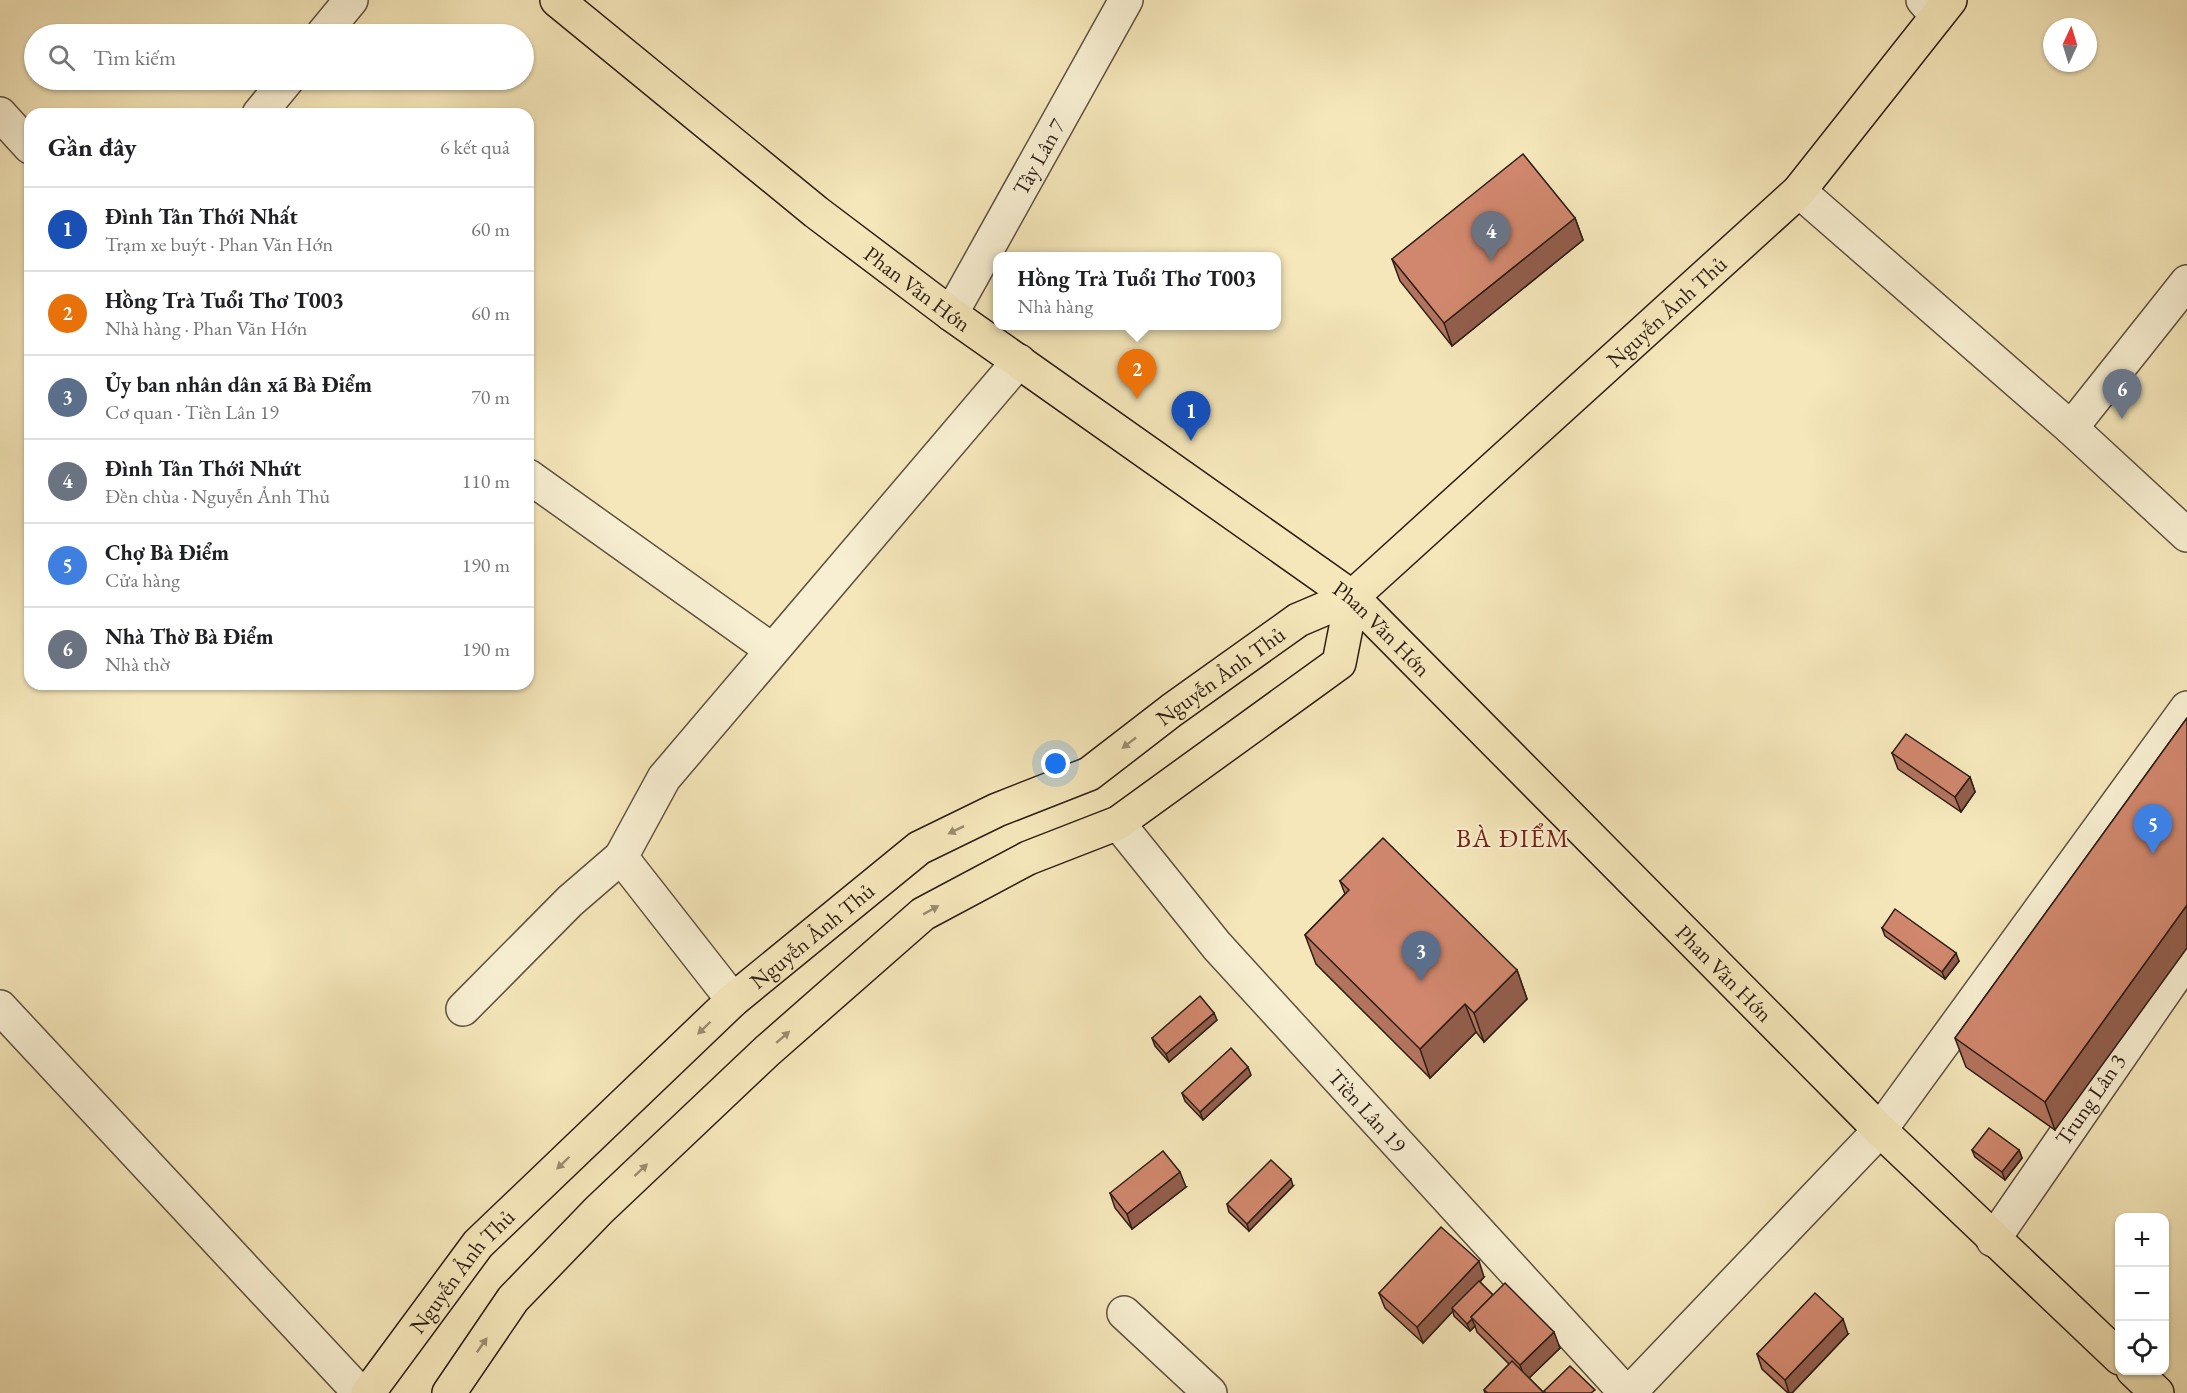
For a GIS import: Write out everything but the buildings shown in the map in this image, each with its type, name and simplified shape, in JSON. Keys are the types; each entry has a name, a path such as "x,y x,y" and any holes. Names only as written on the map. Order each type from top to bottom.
{"main road":[{"name":"Phan Văn Hớn","path":"557,0 816,212 951,314 1352,597 1880,1130 1992,1240 2115,1353"},
{"name":"Nguyễn Ảnh Thủ","path":"368,1393 478,1244 733,1000 919,848 997,810 1089,774 1172,710 1298,620 1352,597 1799,190 1937,5"},
{"path":"449,1393 513,1299 599,1209 767,1051 923,914 1028,858 1118,823 1339,663 1352,597"},
{"path":"2137,1375 2157,1393"}],"street":[{"path":"331,24 351,0"},
{"name":"Tây Lân 7","path":"951,314 1116,4"},
{"path":"264,108 279,90"},
{"path":"0,114 24,140"},
{"path":"1799,190 2071,428 2187,535"},
{"path":"2071,428 2187,282"},
{"path":"463,1009 570,901 621,856 664,778 1019,361"},
{"path":"534,480 772,651"},
{"path":"1627,1393 1880,1130 2187,708"},
{"name":"Tiền Lân 19","path":"1118,823 1218,946 1627,1393"},
{"path":"621,856 733,1000"},
{"name":"Trung Lân 3","path":"1992,1240 2187,958"},
{"path":"0,1007 360,1393"},
{"path":"1124,1313 1210,1393"}],"place":[{"name":"Đình Tân Thới Nhứt","path":"1491,261"},
{"name":"Hồng Trà Tuổi Thơ T003","path":"1137,399"},
{"name":"Nhà Thờ Bà Điểm","path":"2122,419"},
{"name":"Đình Tân Thới Nhất","path":"1191,441"},
{"name":"Chợ Bà Điểm","path":"2153,854"},
{"name":"Ủy ban nhân dân xã Bà Điểm","path":"1421,981"}],"district":[{"name":"BÀ ĐIỂM","path":"1513,838"}]}
